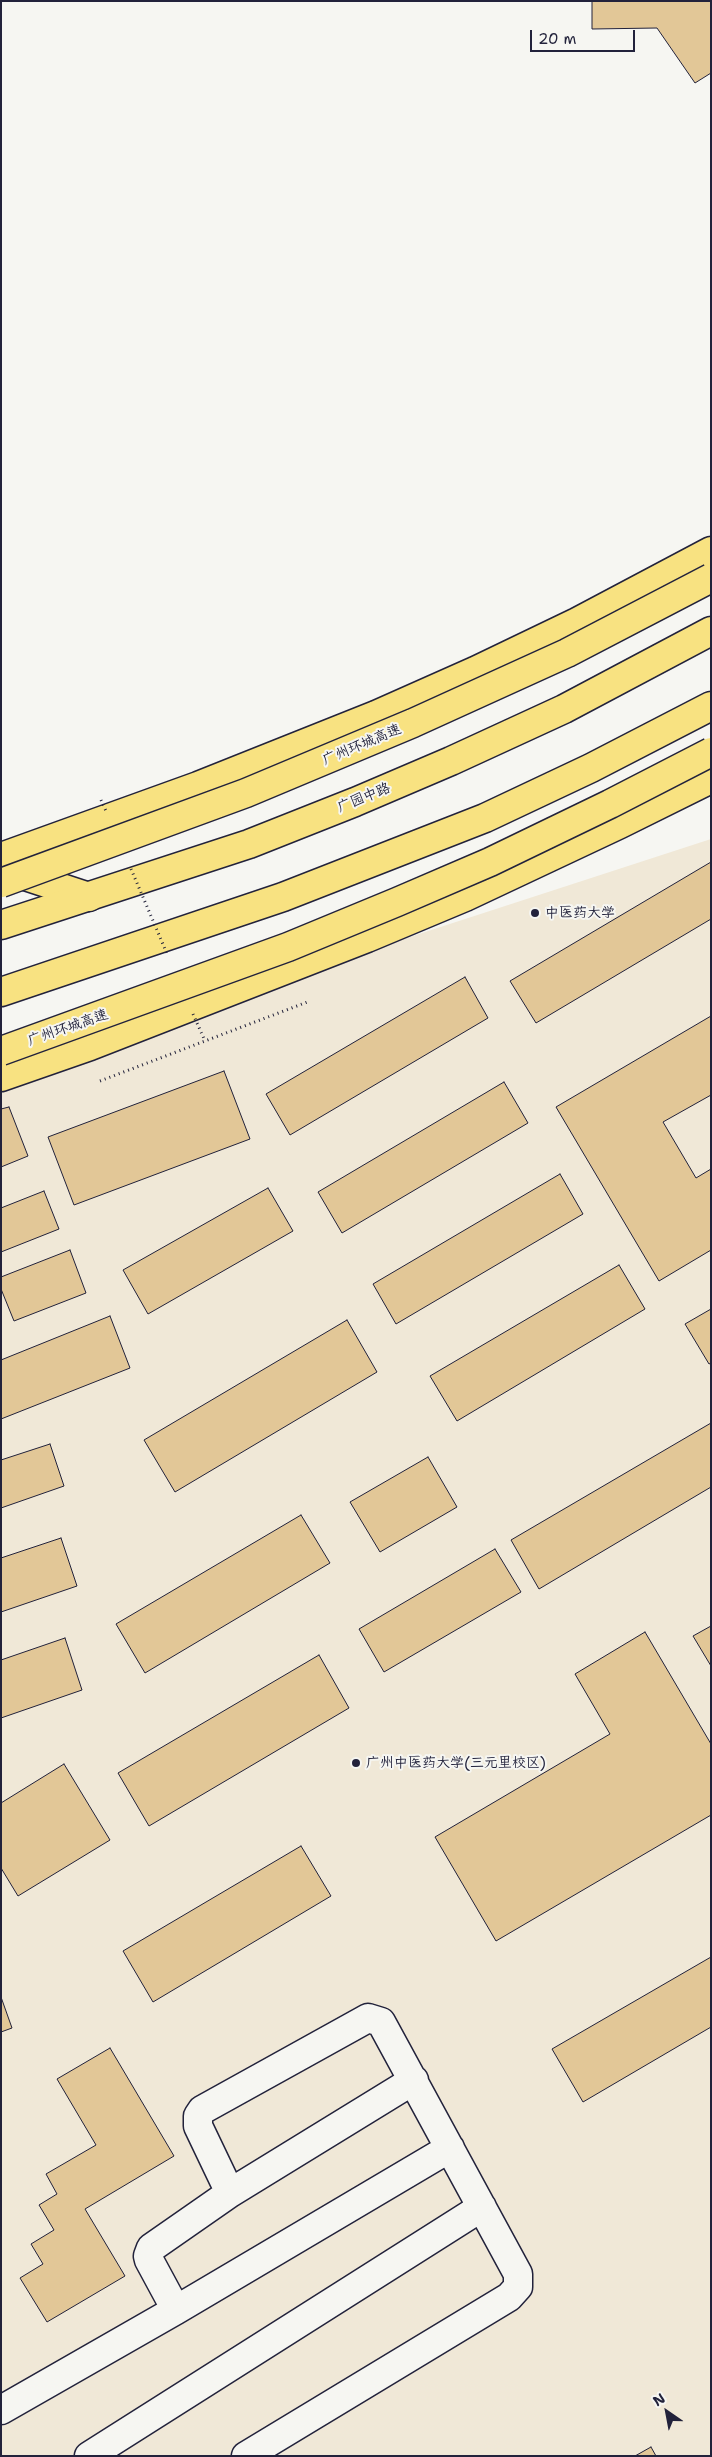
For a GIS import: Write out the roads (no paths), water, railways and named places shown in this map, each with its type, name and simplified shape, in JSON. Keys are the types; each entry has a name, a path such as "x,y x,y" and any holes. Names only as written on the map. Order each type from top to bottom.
{"main road":[{"path":"1,857 198,786 376,714 577,622 711,551"},
{"name":"广州环城高速","path":"1,883 246,793 413,723 567,653 711,578"},
{"name":"广园中路","path":"1,925 249,844 451,761 564,709 711,631"},
{"path":"1,992 283,897 485,818 591,768 711,706"},
{"name":"广州环城高速","path":"1,1051 288,947 397,902 490,862 610,804 711,752"},
{"path":"1,1077 99,1042 367,938 473,893 711,779"},
{"path":"1,868 89,897"}],"lane":[{"path":"230,2193 198,2126 198,2116 202,2110 368,2018 377,2019 387,2028 518,2274 518,2287 509,2297 246,2456"},
{"path":"176,2310 149,2260 148,2256 151,2248 230,2193 414,2080"},
{"path":"1,2410 176,2310 450,2148"},
{"path":"88,2456 482,2208"}],"place":[{"name":"中医药大学","path":"535,913"},
{"name":"广州中医药大学(三元里校区)","path":"356,1763"}]}
